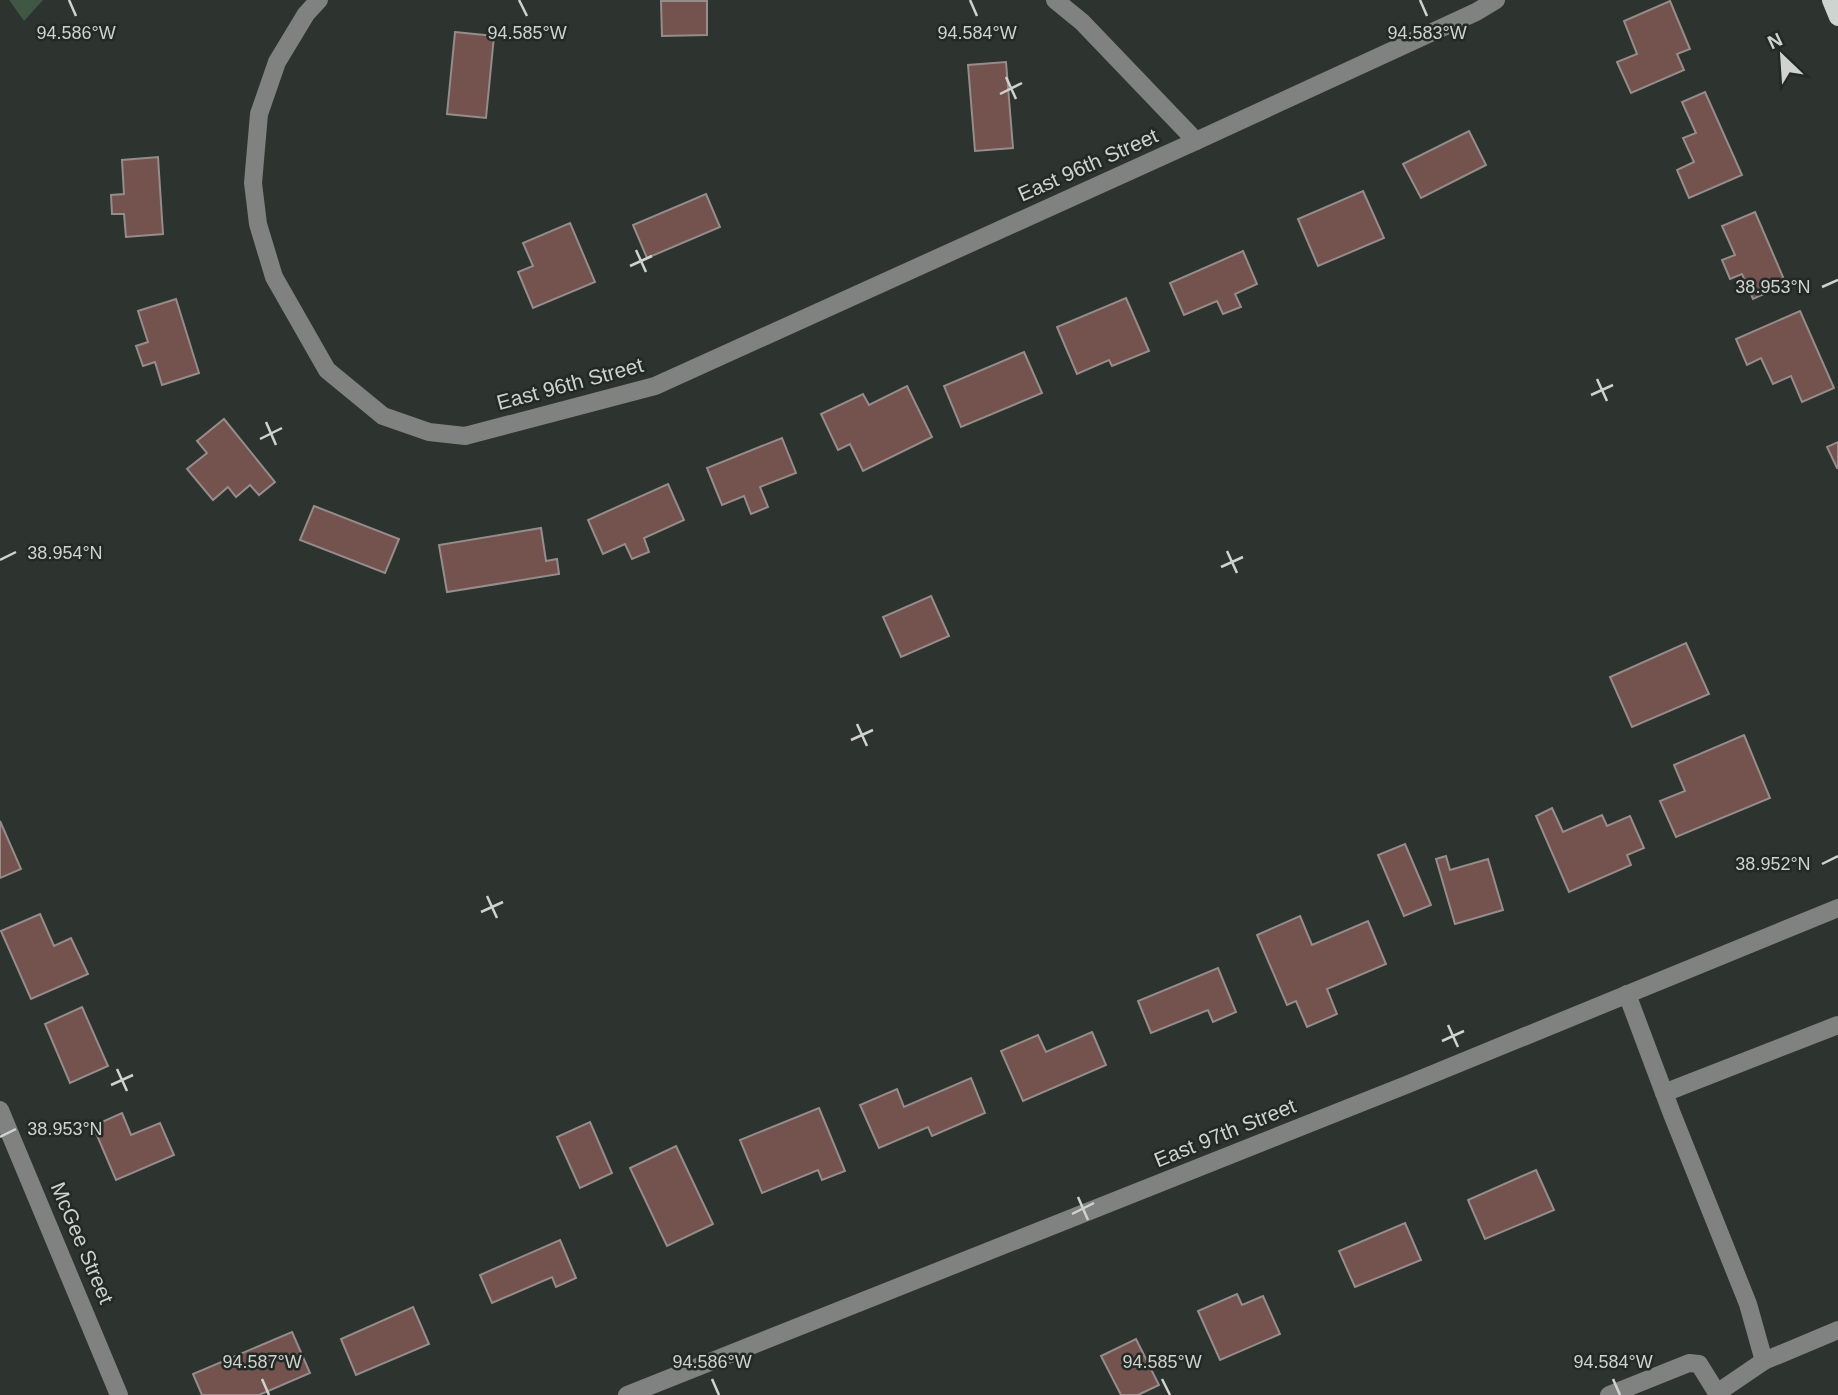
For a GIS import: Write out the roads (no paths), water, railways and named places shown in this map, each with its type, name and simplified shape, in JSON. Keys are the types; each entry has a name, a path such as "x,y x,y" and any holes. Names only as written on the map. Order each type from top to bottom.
{"main road":[{"path":"1831,0 1838,17"}],"street":[{"name":"East 96th Street","path":"319,0 306,14 277,62 259,114 253,183 258,224 274,277 327,370 383,416 429,432 466,436 655,386 1196,141 1476,12 1496,0"},
{"name":"East 96th Street","path":"1055,0 1082,22 1196,141"},
{"name":"East 97th Street","path":"627,1395 1406,1085 1838,908"},
{"path":"1628,994 1664,1093 1748,1304 1763,1361"},
{"path":"1664,1093 1838,1025"},
{"name":"McGee Street","path":"0,1110 120,1395"},
{"path":"1609,1395 1689,1363 1699,1364 1717,1394 1763,1361 1838,1330"}]}
